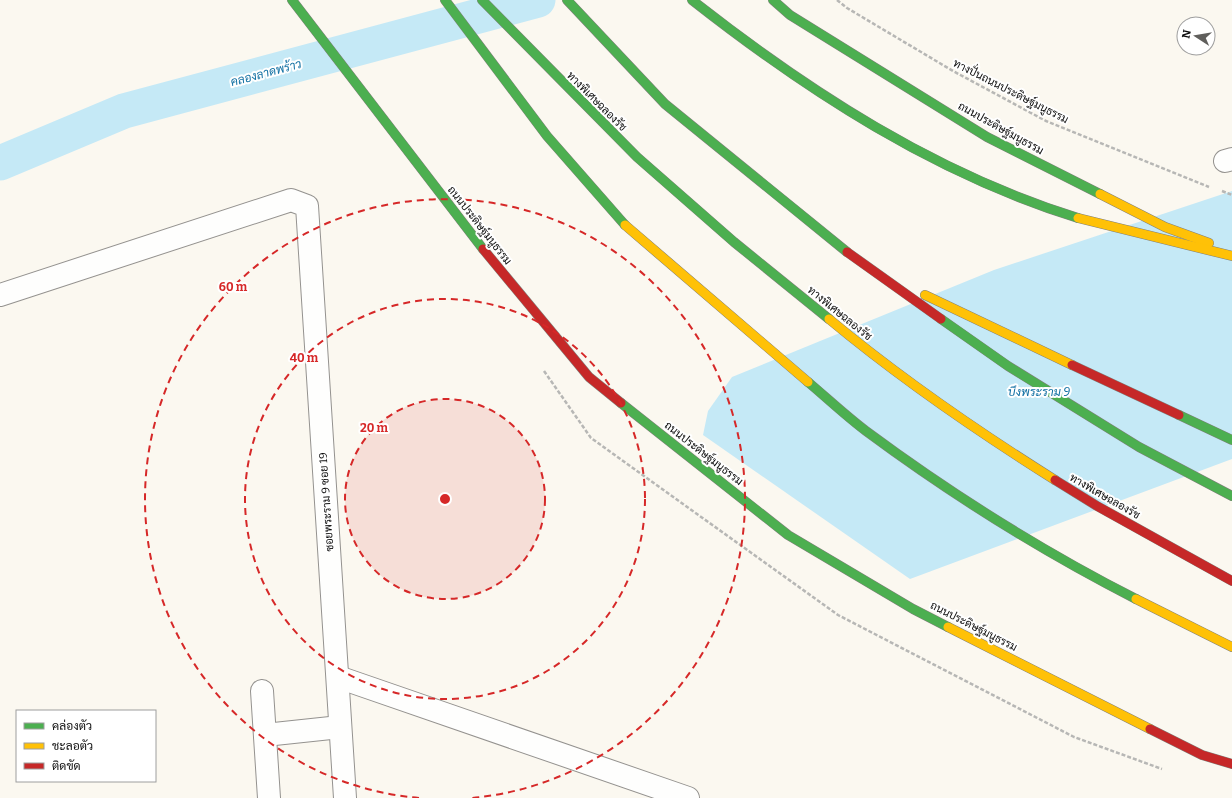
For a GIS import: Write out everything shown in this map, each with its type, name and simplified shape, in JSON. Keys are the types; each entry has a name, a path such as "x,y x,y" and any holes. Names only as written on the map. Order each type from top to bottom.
{"main road":[{"name":"ถนนประดิษฐ์มนูธรรม","path":"292,0 488,256 589,377 788,535 913,609 1202,755 1232,764"},
{"path":"445,0 547,136 629,230 865,430 973,505 1093,576 1232,647"},
{"name":"ทางพิเศษฉลองรัช","path":"482,0 637,157 734,242 854,340 989,439 1097,506 1232,581"},
{"path":"567,0 665,104 861,263 1008,366 1139,447 1232,496"},
{"path":"692,0 844,110 898,142 964,176 1033,204 1093,221 1232,256"},
{"name":"ถนนประดิษฐ์มนูธรรม","path":"773,0 790,15 987,137 1165,227 1232,251"},
{"path":"861,263 1010,337 1232,440"}],"street":[{"name":"ซอยพระราม 9 ซอย 19","path":"0,295 291,200 307,206 345,798"},
{"path":"338,677 688,798"},
{"path":"262,691 269,798"},
{"path":"265,735 340,727"}],"path":[{"name":"ทางปั่นถนนประดิษฐ์มนูธรรม","path":"837,0 953,71 1046,121 1211,187"},
{"path":"1218,190 1232,195"}],"water":[{"name":"บึงพระราม 9","path":"1232,191 1232,459 910,579 703,435 708,411 732,377 994,270"}],"waterway":[{"name":"คลองลาดพร้าว","path":"0,163 124,111 538,0"}],"traffic: fast":[{"path":"292,0 483,249"},
{"path":"445,0 547,136 625,225"},
{"path":"482,0 637,157 734,242 829,319"},
{"path":"567,0 665,104 847,252"},
{"path":"692,0 782,67 828,98 876,127 924,154 974,178 1025,200 1078,218"},
{"path":"773,0 790,15 987,137 1100,194"},
{"path":"941,319 1008,366 1139,447 1232,496"},
{"path":"808,382 866,431 964,499 1066,561 1136,599"},
{"path":"621,403 788,535 913,609 948,627"},
{"path":"1179,415 1232,440"}],"traffic: slow":[{"path":"1100,194 1165,227 1209,243"},
{"path":"1078,218 1232,256"},
{"path":"625,225 808,382"},
{"path":"925,295 1072,365"},
{"path":"829,319 883,362 939,403 1055,480"},
{"path":"1136,599 1232,647"},
{"path":"948,627 1150,729"}],"traffic: jam":[{"path":"483,249 589,377 621,403"},
{"path":"847,252 941,319"},
{"path":"1072,365 1179,415"},
{"path":"1055,480 1097,506 1232,581"},
{"path":"1150,729 1202,755 1232,764"}]}
